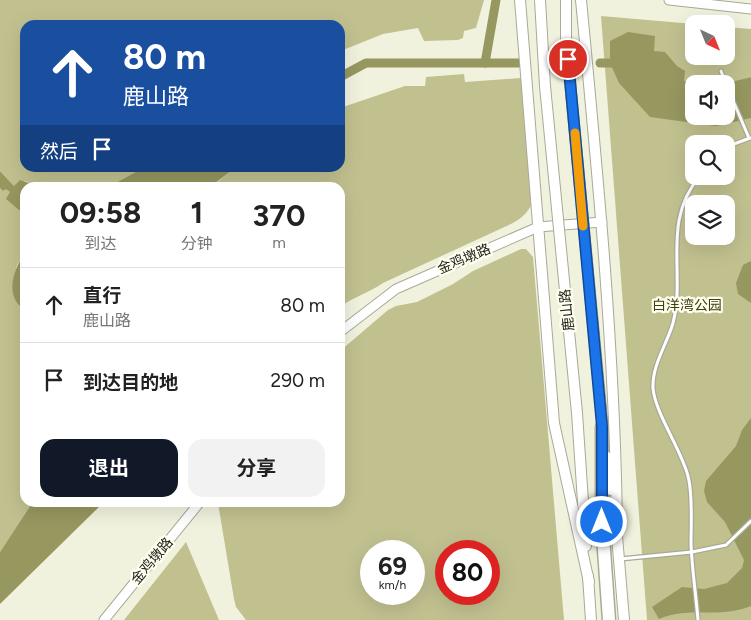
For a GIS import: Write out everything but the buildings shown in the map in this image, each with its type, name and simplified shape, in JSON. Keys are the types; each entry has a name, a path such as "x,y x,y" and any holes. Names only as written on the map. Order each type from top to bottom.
{"highway":[{"path":"562,0 566,40"},
{"path":"602,426 602,522 609,620"}],"main road":[{"path":"520,0 554,423 589,582"},
{"name":"鹿山路","path":"540,0 545,86 577,413 591,620"},
{"name":"鹿山路","path":"566,0 566,40 602,426 617,529 624,620"},
{"path":"581,0 602,222 616,420 617,529"}],"street":[{"path":"669,0 751,9"},
{"name":"金鸡墩路","path":"345,328 396,289 538,227 602,222"},
{"name":"金鸡墩路","path":"104,620 196,507"}],"lane":[{"path":"721,71 723,75"},
{"path":"735,104 750,138 735,144"},
{"path":"692,185 689,189 676,231 676,299 673,322 657,364 653,386 656,402 689,477 692,552 698,620"},
{"path":"619,559 692,552 726,545 751,521"}],"green space":[{"path":"0,0 484,0 476,28 464,31 463,38 458,40 424,41 418,28 383,34 345,49 345,20 20,20 20,172 136,172 117,182 25,181 20,182 15,187 0,171"},
{"name":"白洋湾公园","path":"601,16 685,23 685,65 735,65 735,28 751,29 751,620 647,620"},
{"path":"464,74 465,82 521,78 532,204 524,215 513,223 383,283 345,304 345,182 218,182 230,172 345,172 345,106 405,86 425,86 426,77"},
{"path":"0,188 3,191 6,188 12,194 20,209 20,261 17,265 14,290 20,306 20,507 29,507 0,552"},
{"path":"521,249 526,249 533,257 564,620 246,620 236,607 234,599 219,507 345,507 345,347 388,310 396,306 417,302 453,284 473,271"},
{"path":"186,542 219,620 124,620"}],"shaded area":[{"path":"628,32 655,36 654,51 665,52 677,66 685,71 685,122 650,117 619,83 610,63 610,41"},
{"path":"735,82 751,85 751,118 735,122"},
{"path":"0,171 14,186 20,180 26,182 20,182 20,211 6,199 10,192 6,189 3,191 0,188"},
{"path":"136,172 230,172 217,182 117,182"},
{"path":"20,261 20,306 12,290 17,266"},
{"path":"751,261 751,303 738,294 736,283 743,265"},
{"path":"751,418 751,606 727,612 681,613 659,619 652,607 682,587 704,589 727,583 742,568 744,560 725,522 707,502 704,491 706,481 736,446 742,430"},
{"path":"29,507 99,507 0,604 0,552"}],"waterway":[{"path":"485,63 496,0"},
{"path":"345,74 366,63 519,63"},
{"path":"600,63 621,63"},
{"path":"735,86 751,82"}],"slow traffic":[{"path":"575,133 583,226"}],"route":[{"path":"568,59 602,426 602,522"}]}
